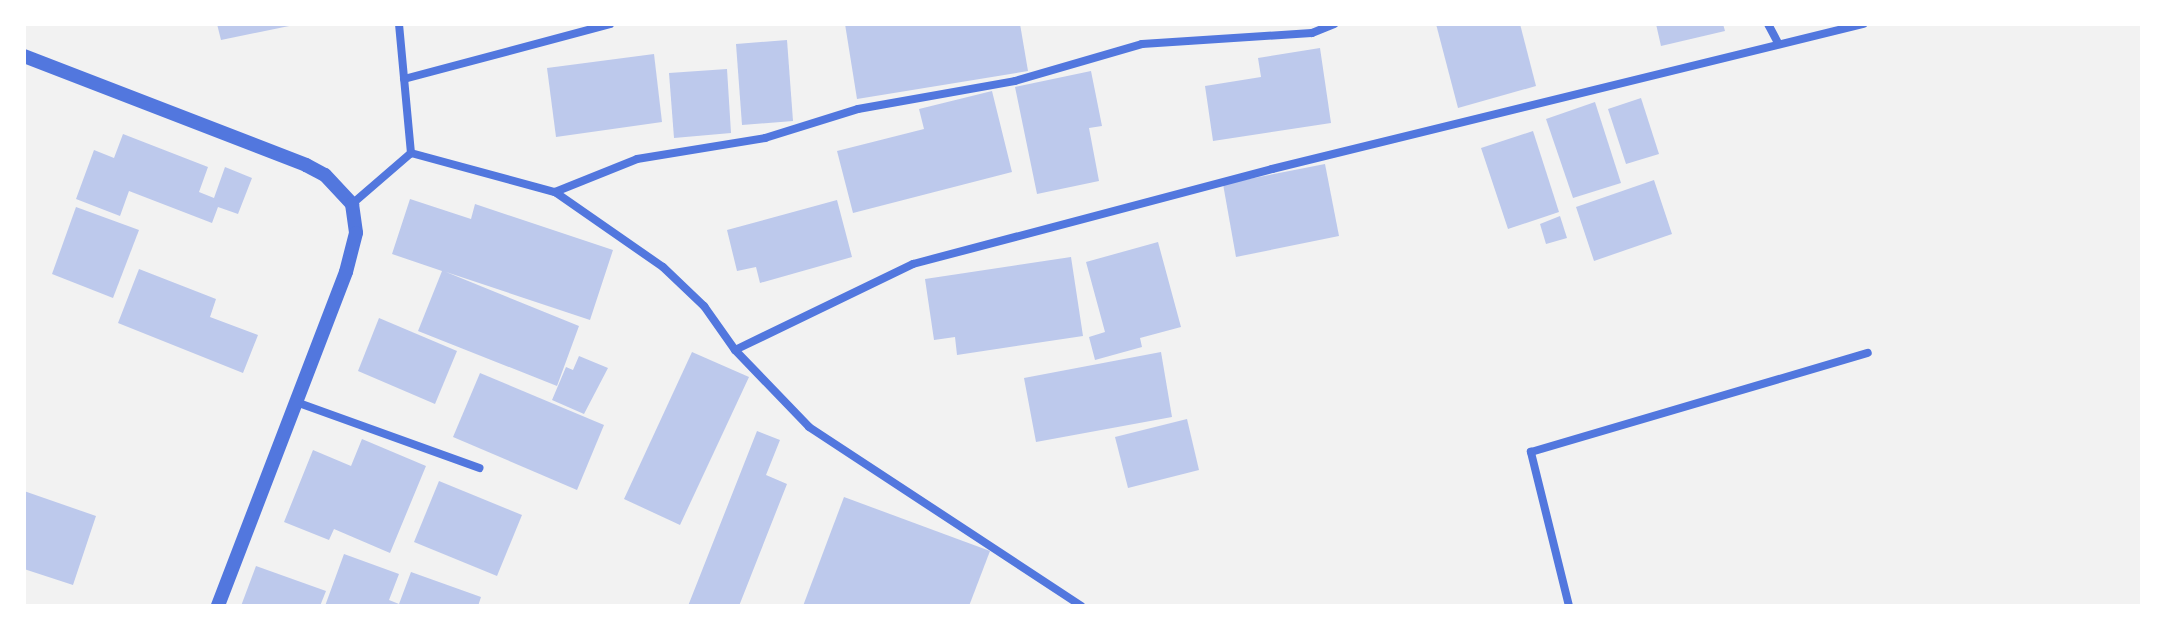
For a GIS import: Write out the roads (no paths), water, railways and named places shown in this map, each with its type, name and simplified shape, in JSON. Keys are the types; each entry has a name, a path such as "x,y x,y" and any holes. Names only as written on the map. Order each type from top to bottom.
{"street":[{"path":"399,24 411,153"},
{"path":"404,79 610,24"},
{"path":"555,192 637,159 765,138 858,109 1015,81 1142,44 1312,33 1334,24"},
{"path":"1768,24 1778,43"},
{"path":"735,350 913,264 1863,24"},
{"path":"24,56 306,165 325,175 352,204 357,219 353,250 218,606"},
{"path":"411,153 555,192 663,267 704,306 735,350 809,427 1082,606"},
{"path":"352,204 411,153"},
{"path":"1569,606 1531,452 1868,353"},
{"path":"295,401 479,468"}]}
